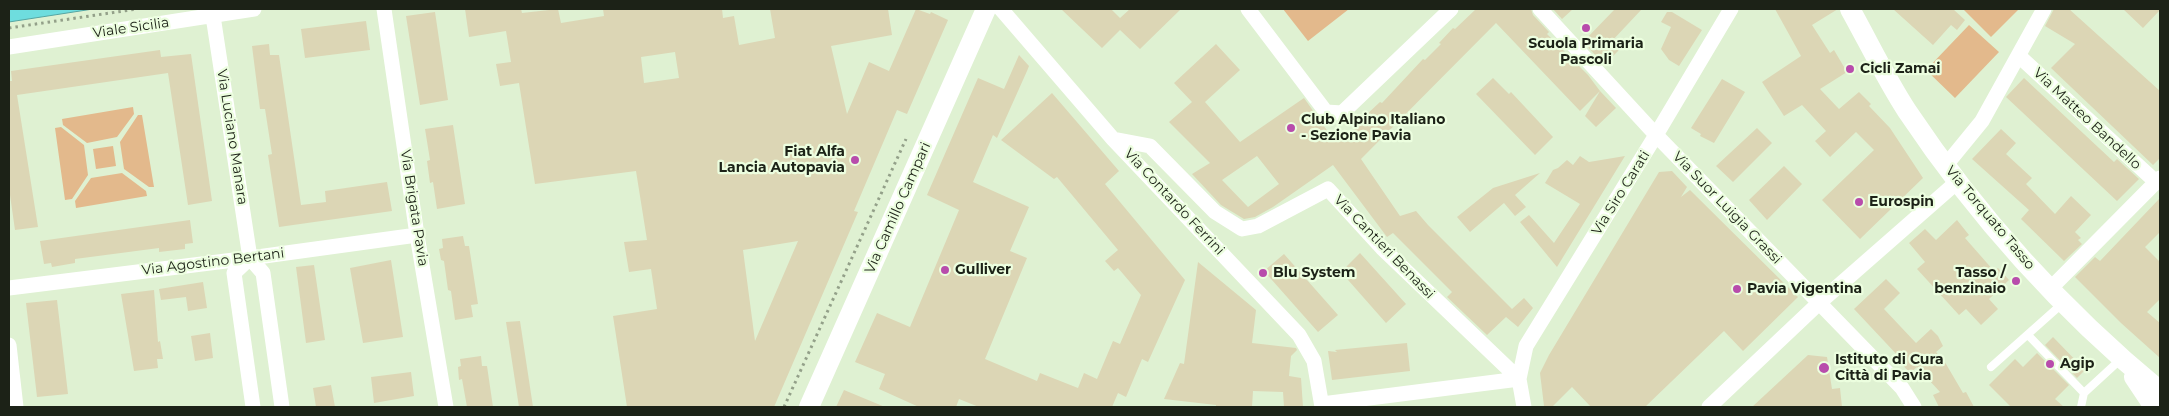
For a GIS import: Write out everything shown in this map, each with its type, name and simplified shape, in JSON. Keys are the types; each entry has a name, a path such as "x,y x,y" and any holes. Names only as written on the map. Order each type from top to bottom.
{"street":[{"name":"Viale Sicilia","path":"9,47 254,9"},
{"name":"Via Brigata Pavia","path":"384,9 417,235 446,407"},
{"name":"Via Camillo Campari","path":"809,407 986,9"},
{"name":"Via Contardo Ferrini","path":"1001,9 1114,139 1299,335 1314,361 1322,406"},
{"path":"1248,9 1326,112 1342,113 1452,9"},
{"name":"Via Suor Luigia Grassi","path":"1540,9 1656,135 1902,388 1914,407"},
{"name":"Via Siro Carati","path":"1519,379 1526,346 1731,9"},
{"name":"Via Torquato Tasso","path":"1850,9 1906,110 1952,174 2057,296 2121,359 2160,391"},
{"path":"1709,407 1952,174 2044,9"},
{"name":"Via Luciano Manara","path":"213,16 250,258 263,273 282,407"},
{"name":"Via Matteo Bandello","path":"2018,56 2158,180"},
{"name":"Via Cantieri Benassi","path":"1114,139 1150,146 1215,212 1242,229 1258,226 1328,189 1382,248 1519,379"},
{"path":"2057,296 2158,180"},
{"name":"Via Agostino Bertani","path":"9,288 417,235"},
{"path":"250,258 234,273 253,407"},
{"path":"9,345 16,407"},
{"path":"2121,359 2160,378"},
{"name":"Via Torquato Tasso","path":"2121,359 2154,407"},
{"path":"1322,406 1519,379 1524,407"}],"lane":[{"path":"1991,367 2028,335 2057,296"},
{"path":"2028,335 2084,393"},
{"path":"2081,407 2084,393 2121,359"}],"path":[{"path":"9,28 137,9"},
{"path":"784,407 908,136"}],"shaded area":[{"path":"1283,9 1349,9 1308,41"},
{"path":"1963,9 2019,9 1991,37"},
{"path":"1969,25 1999,52 1955,98 1926,70"},
{"path":"133,107 134,114 117,137 87,143 63,125 62,119"},
{"path":"138,115 142,115 154,187 149,187 124,169 120,142"},
{"path":"61,127 84,145 88,175 72,199 65,200 55,128"},
{"path":"113,146 116,166 96,169 93,149"},
{"path":"122,173 146,191 147,196 76,208 75,201 91,178"}],"water":[{"path":"9,9 93,9 9,22"}],"building":[{"path":"465,9 521,9 522,13 558,9 561,23 604,16 603,9 722,9 723,18 734,16 739,45 775,38 770,9 888,9 892,35 831,46 847,114 869,62 889,71 916,9 930,14 931,12 948,20 907,114 897,110 854,211 858,212 774,407 627,407 613,316 657,309 651,269 629,272 624,242 647,240 636,171 535,184 519,83 500,86 496,64 511,62 506,31 469,37","holes":["675,52 679,78 644,83 641,57","798,241 755,341 743,250"]},
{"path":"1061,9 1111,9 1120,18 1130,9 1181,9 1140,49 1120,30 1102,48"},
{"path":"1476,9 1531,9 1533,15 1549,32 1547,34 1588,75 1600,91 1580,111 1496,23 1361,159 1400,216 1416,211 1512,309 1524,298 1533,308 1518,327 1506,317 1487,335 1447,297 1452,292 1393,233 1387,237 1333,165 1273,207 1255,217 1244,219 1221,205 1192,174 1210,163 1169,122 1192,102 1174,83 1216,44 1240,70 1205,102 1240,142 1304,98 1331,136 1340,129 1346,138 1367,117 1365,116 1380,102 1382,103 1423,59 1425,60 1441,44 1439,43 1453,28 1455,29","holes":["1257,156 1279,184 1248,207 1222,180"]},
{"path":"1553,9 1573,9 1562,19"},
{"path":"1615,9 1642,9 1611,42 1619,50 1610,59 1608,57 1602,62 1583,42"},
{"path":"1775,9 1838,9 1812,25 1830,53 1834,50 1847,72 1820,89 1839,109 1859,92 1871,104 1869,106 1890,128 1923,178 1860,239 1822,200 1874,150 1856,132 1830,157 1815,141 1826,131 1802,105 1784,116 1762,82 1801,56"},
{"path":"1893,9 1953,9 1965,20 1957,30 1951,25 1933,45"},
{"path":"2054,9 2069,9 2160,91 2160,158 2153,165 2051,68 2075,44 2045,26"},
{"path":"2123,9 2160,9 2160,10 2143,28"},
{"path":"435,12 448,100 420,105 406,16"},
{"path":"1667,12 1672,12 1702,30 1679,66 1669,60 1661,49 1671,27 1661,22"},
{"path":"366,21 370,50 305,58 301,29"},
{"path":"269,44 270,55 279,55 301,205 326,202 325,191 387,182 392,211 279,227 268,155 272,154 265,109 260,109 252,46"},
{"path":"160,50 161,57 191,54 212,201 188,205 168,73 17,95 38,227 15,230 9,188 9,81 12,81 11,71"},
{"path":"1019,55 1029,66 997,138 993,135 973,182 1029,207 1010,251 1027,258 985,359 1037,381 1040,373 1078,388 1084,373 1097,379 1113,341 1120,344 1141,295 1118,268 1114,271 1105,261 1118,250 1057,177 1054,179 1001,140 1052,93 1119,171 1105,184 1185,280 1148,362 1142,359 1126,397 1118,393 1112,407 979,407 959,399 956,407 919,407 879,389 885,374 855,362 877,313 910,327 959,210 927,195 978,78 1004,89"},
{"path":"1493,78 1509,94 1511,92 1553,137 1535,155 1476,94"},
{"path":"2024,78 2114,162 2117,159 2139,179 2117,201 2006,97"},
{"path":"1722,79 1745,92 1714,143 1700,136 1701,134 1691,128"},
{"path":"1600,91 1616,108 1596,127 1585,116"},
{"path":"453,125 465,204 437,209 433,182 430,183 427,161 430,160 425,129"},
{"path":"1757,128 1772,143 1733,182 1716,166"},
{"path":"2001,129 2016,143 2006,154 2032,178 2026,184 2055,214 2071,196 2091,215 2075,232 2081,238 2078,240 2082,244 2064,261 2021,219 2029,210 1972,159"},
{"path":"1580,156 1589,162 1625,156 1557,267 1520,222 1529,215 1554,243 1580,204 1545,183 1553,170 1567,160 1573,165"},
{"path":"1784,166 1802,184 1767,220 1749,200"},
{"name":"Pavia Vigentina","path":"1672,171 1687,187 1681,197 1690,190 1798,297 1743,351 1724,331 1645,407 1591,407 1572,387 1553,406 1544,406 1540,373 1549,355 1659,172"},
{"path":"1540,173 1515,195 1526,207 1515,216 1504,203 1470,232 1457,217 1493,188"},
{"path":"2160,198 2160,232 2145,247 2160,262 2160,299 2147,312 2160,323 2160,358 2121,323 2075,277 2095,257 2100,261"},
{"path":"190,220 193,243 185,244 185,249 159,252 159,248 75,259 75,263 52,267 51,263 44,264 40,241"},
{"path":"1957,220 1969,235 1965,238 1994,271 1998,268 2009,280 1989,299 1998,309 1981,325 1966,309 1959,315 1917,269 1925,262 1909,243 1925,229 1936,240"},
{"path":"463,236 465,246 469,246 478,304 471,305 473,317 455,320 451,291 448,290 444,261 441,260 439,249 443,248 442,239"},
{"path":"1360,253 1406,304 1386,323 1341,272"},
{"path":"1284,254 1338,315 1318,332 1264,271"},
{"path":"391,260 403,337 363,343 350,268"},
{"path":"1198,262 1256,310 1252,343 1296,348 1297,350 1291,356 1289,376 1301,378 1303,407 1284,407 1283,392 1253,391 1252,407 1216,407 1216,405 1164,399 1180,363 1184,364"},
{"path":"314,265 325,340 306,343 296,267"},
{"path":"1886,279 1900,293 1884,309 1916,343 1931,329 1938,336 1943,346 1936,352 1946,364 1963,393 1966,392 1974,407 1939,407 1933,395 1940,392 1917,367 1910,373 1898,360 1900,358 1854,309"},
{"path":"203,282 207,308 188,311 186,297 161,300 159,289"},
{"path":"154,290 158,342 160,341 163,359 157,359 158,368 134,371 121,294"},
{"path":"57,300 68,394 37,397 26,303"},
{"path":"520,321 533,407 519,407 506,322"},
{"path":"210,333 213,358 195,361 191,336"},
{"path":"2053,337 2085,370 2077,378 2045,345"},
{"path":"1407,343 1410,371 1332,380 1328,351 1337,352 1335,350"},
{"path":"2037,353 2069,385 2055,399 2064,407 2011,407 1989,385 2015,359 2023,367"},
{"path":"1808,355 1827,357 1832,389 1840,388 1842,407 1752,407"},
{"path":"481,356 482,366 487,366 493,407 467,407 462,379 459,380 458,367 461,366 460,359"},
{"path":"411,372 414,396 374,403 371,377"},
{"path":"331,385 335,407 316,407 313,388"},
{"path":"844,390 885,407 836,407"}],"place":[{"name":"Scuola Primaria Pascoli","path":"1586,28"},
{"name":"Cicli Zamai","path":"1850,69"},
{"name":"Club Alpino Italiano - Sezione Pavia","path":"1291,128"},
{"name":"Fiat Alfa Lancia Autopavia","path":"855,160"},
{"name":"Eurospin","path":"1859,202"},
{"name":"Gulliver","path":"945,270"},
{"name":"Blu System","path":"1263,273"},
{"name":"Tasso / benzinaio","path":"2016,281"},
{"name":"Pavia Vigentina","path":"1737,289"},
{"name":"Agip","path":"2050,364"},
{"name":"Istituto di Cura Città di Pavia","path":"1824,368"}]}
